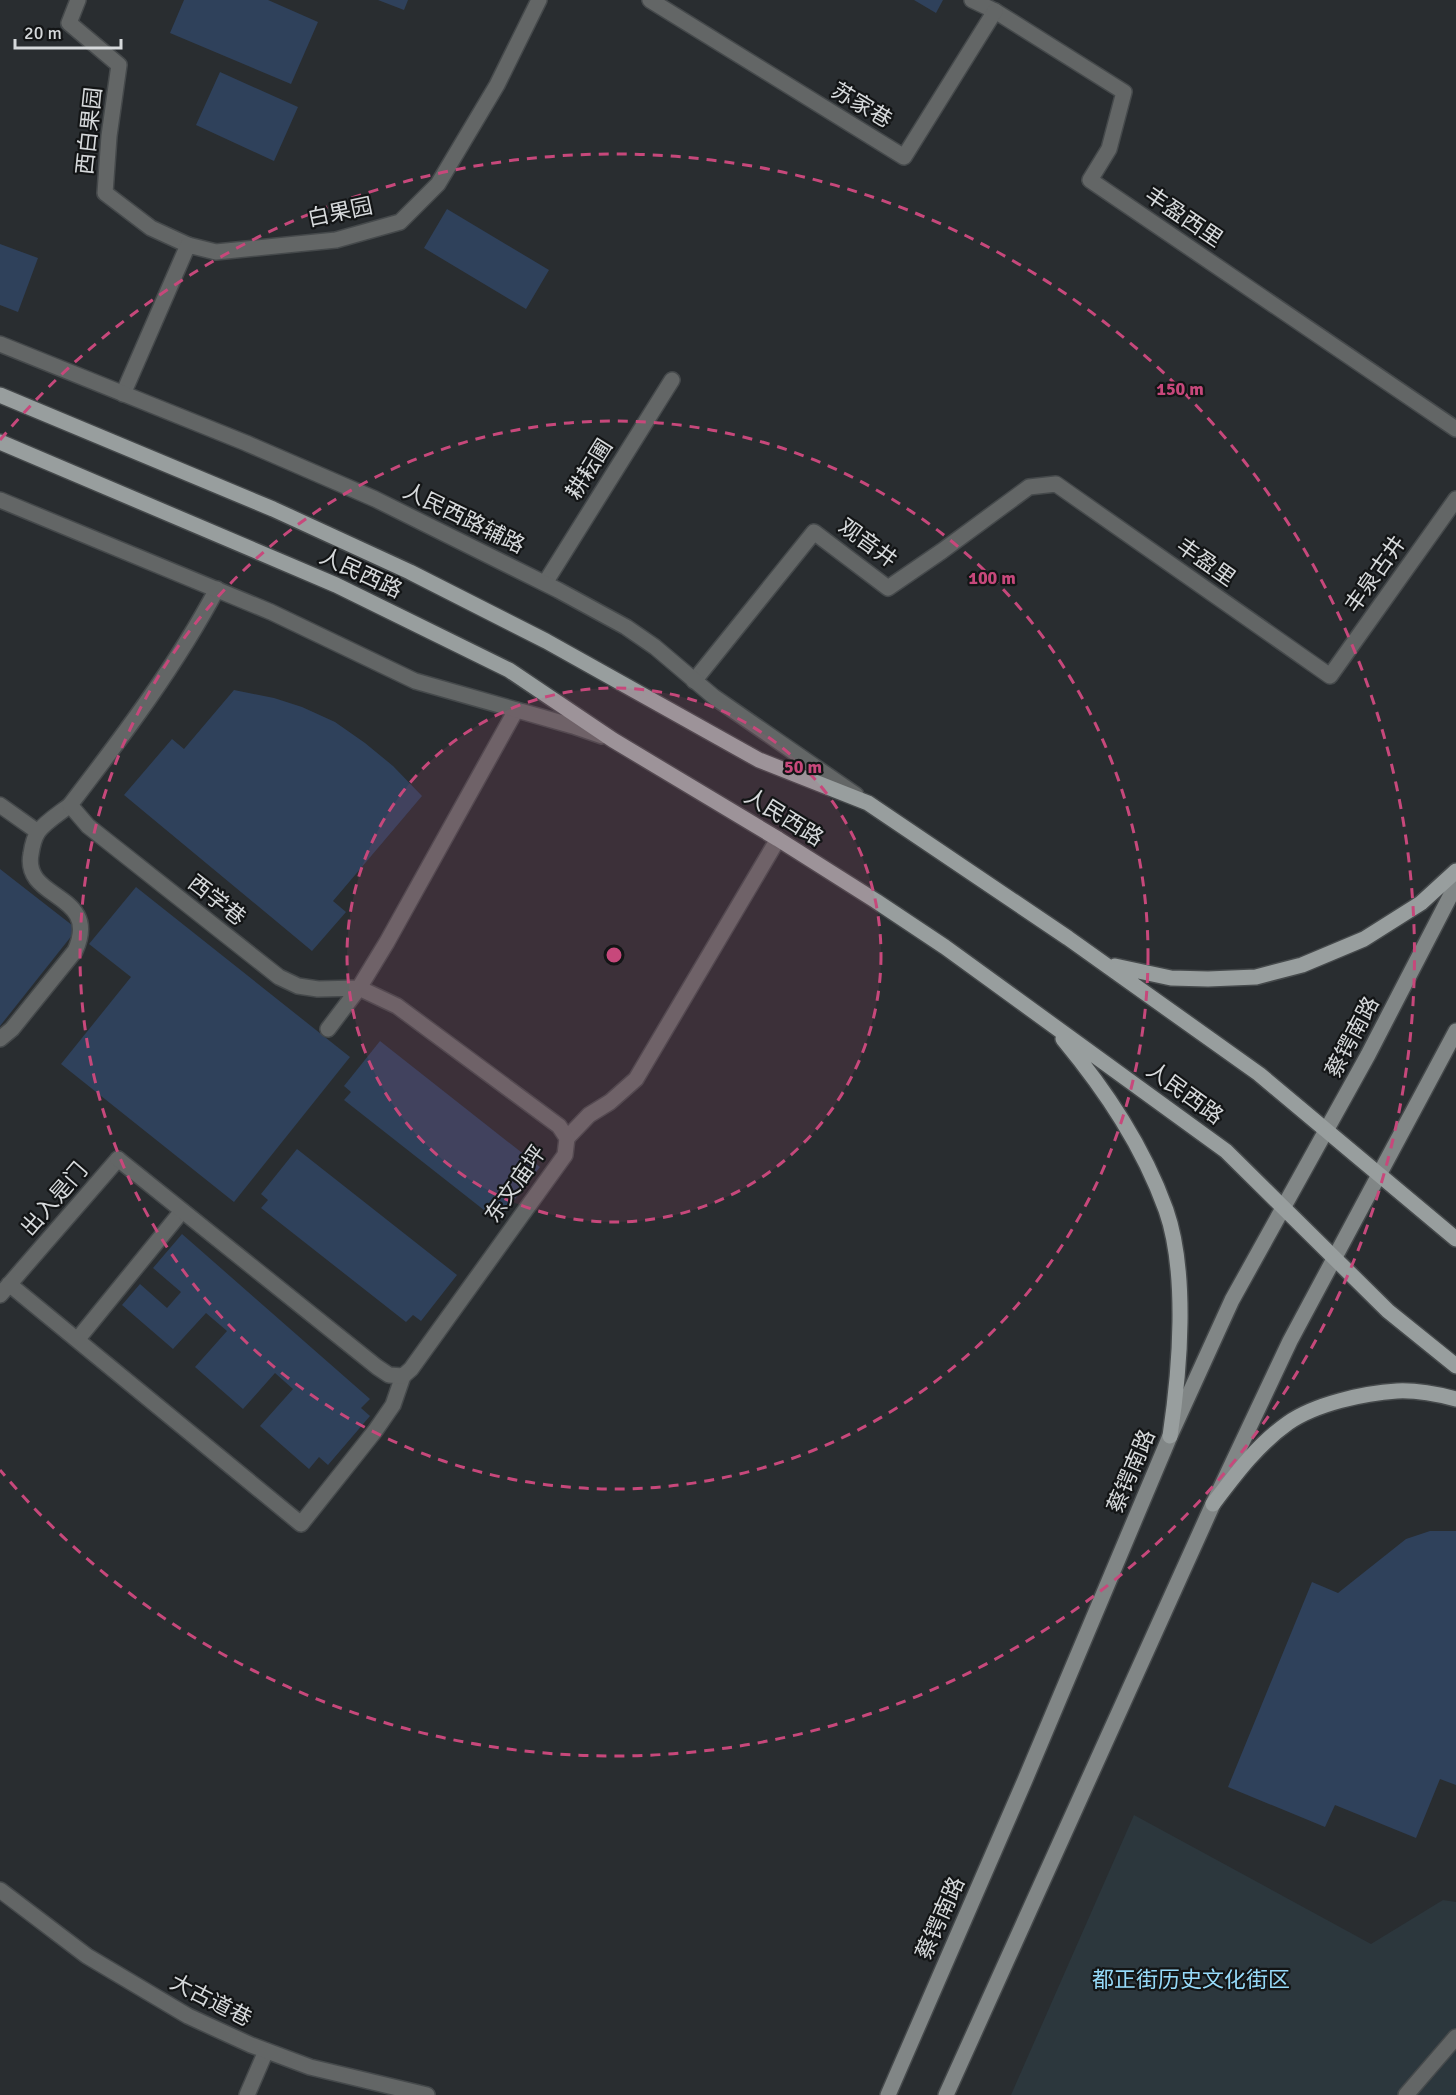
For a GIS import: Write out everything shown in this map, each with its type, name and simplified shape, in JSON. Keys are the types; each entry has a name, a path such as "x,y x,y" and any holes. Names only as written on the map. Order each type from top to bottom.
{"main road":[{"name":"人民西路","path":"0,395 273,509 410,572 546,640 759,760 868,803 1105,963 1259,1074 1456,1239"},
{"name":"人民西路","path":"0,442 336,585 509,670 613,740 778,839 945,947 1226,1150 1388,1311 1456,1366"},
{"path":"1105,963 1135,972 1171,978 1208,979 1256,977 1302,965 1364,939 1421,903 1456,870"},
{"name":"蔡锷南路","path":"888,2095 1025,1780 1170,1436 1232,1300 1368,1055 1456,885"},
{"path":"1050,1022 1095,1078 1124,1122 1166,1211 1176,1254 1179,1291 1177,1392 1170,1436"},
{"path":"946,2095 1213,1504 1290,1341 1456,1031"},
{"path":"1213,1504 1258,1448 1289,1422 1319,1408 1363,1396 1398,1391 1432,1393 1456,1399"}],"street":[{"name":"西白果园","path":"78,0 69,23 119,65 109,136 105,193 151,228 188,245"},
{"name":"白果园","path":"188,245 216,252 336,240 400,222 438,184 497,85 539,0"},
{"name":"苏家巷","path":"650,0 904,157 995,11"},
{"path":"972,0 995,11"},
{"name":"丰盈西里","path":"995,11 1124,92 1108,149 1090,180 1456,429"},
{"path":"123,394 188,245"},
{"name":"人民西路辅路","path":"0,344 246,443 375,499 545,583 626,627 655,647 714,697 868,803"},
{"name":"耕耘圃","path":"545,583 672,380"},
{"name":"丰盈里","path":"1056,484 1330,676"},
{"name":"观音井","path":"694,681 814,532 888,588 1029,487 1056,484"},
{"name":"丰泉古井","path":"1330,676 1456,499"},
{"path":"0,500 271,612 415,681 573,726 613,740"},
{"path":"0,1039 12,1029 75,951 82,937 82,922 74,910 35,879 29,863 38,832 70,805 128,729 179,655 217,589"},
{"path":"328,1029 359,988 387,942 516,710"},
{"path":"0,805 38,832"},
{"name":"西学巷","path":"70,805 88,826 279,977 298,986 318,989 359,988 397,1006 559,1126 567,1138"},
{"name":"东文庙坪","path":"77,1340 301,1524 393,1405 403,1376 411,1369 565,1155 567,1138 589,1115 610,1102 636,1079 778,839"},
{"name":"出入是门","path":"5,1290 117,1159 182,1211"},
{"path":"5,1290 77,1340 182,1211 376,1367 389,1375 403,1376"},
{"name":"大古道巷","path":"0,1890 87,1956 188,2016 266,2051 310,2067 427,2095"},
{"path":"1406,2095 1456,2037"},
{"path":"247,2095 266,2051"}],"shaded area":[{"name":"都正街历史文化街区","path":"1134,1815 1371,1944 1443,1900 1456,1902 1456,2095 1011,2095"}],"building":[{"path":"184,0 268,0 318,22 291,84 170,33"},
{"path":"378,0 408,0 404,10"},
{"path":"914,0 943,0 936,13"},
{"path":"220,72 298,107 274,161 196,125"},
{"path":"447,209 549,270 526,309 424,248"},
{"path":"0,244 38,258 18,312 0,305"},
{"path":"234,690 274,698 302,707 335,722 393,766 422,796 333,901 346,912 312,951 124,795 172,739 184,749"},
{"path":"0,869 77,929 0,1026"},
{"path":"136,887 350,1057 234,1202 61,1064 131,977 89,944"},
{"path":"380,1041 540,1167 504,1213 496,1207 489,1214 344,1100 351,1092 344,1086"},
{"path":"297,1149 457,1275 421,1321 413,1315 406,1322 261,1208 268,1200 261,1194"},
{"path":"182,1234 370,1399 361,1408 370,1416 328,1465 319,1457 309,1469 260,1426 293,1389 275,1373 243,1409 195,1367 227,1331 206,1313 173,1349 122,1305 140,1284 167,1308 181,1292 153,1268"},
{"path":"1430,1531 1456,1531 1456,1785 1440,1779 1416,1838 1335,1805 1325,1827 1228,1787 1312,1582 1338,1593 1406,1539"}]}
